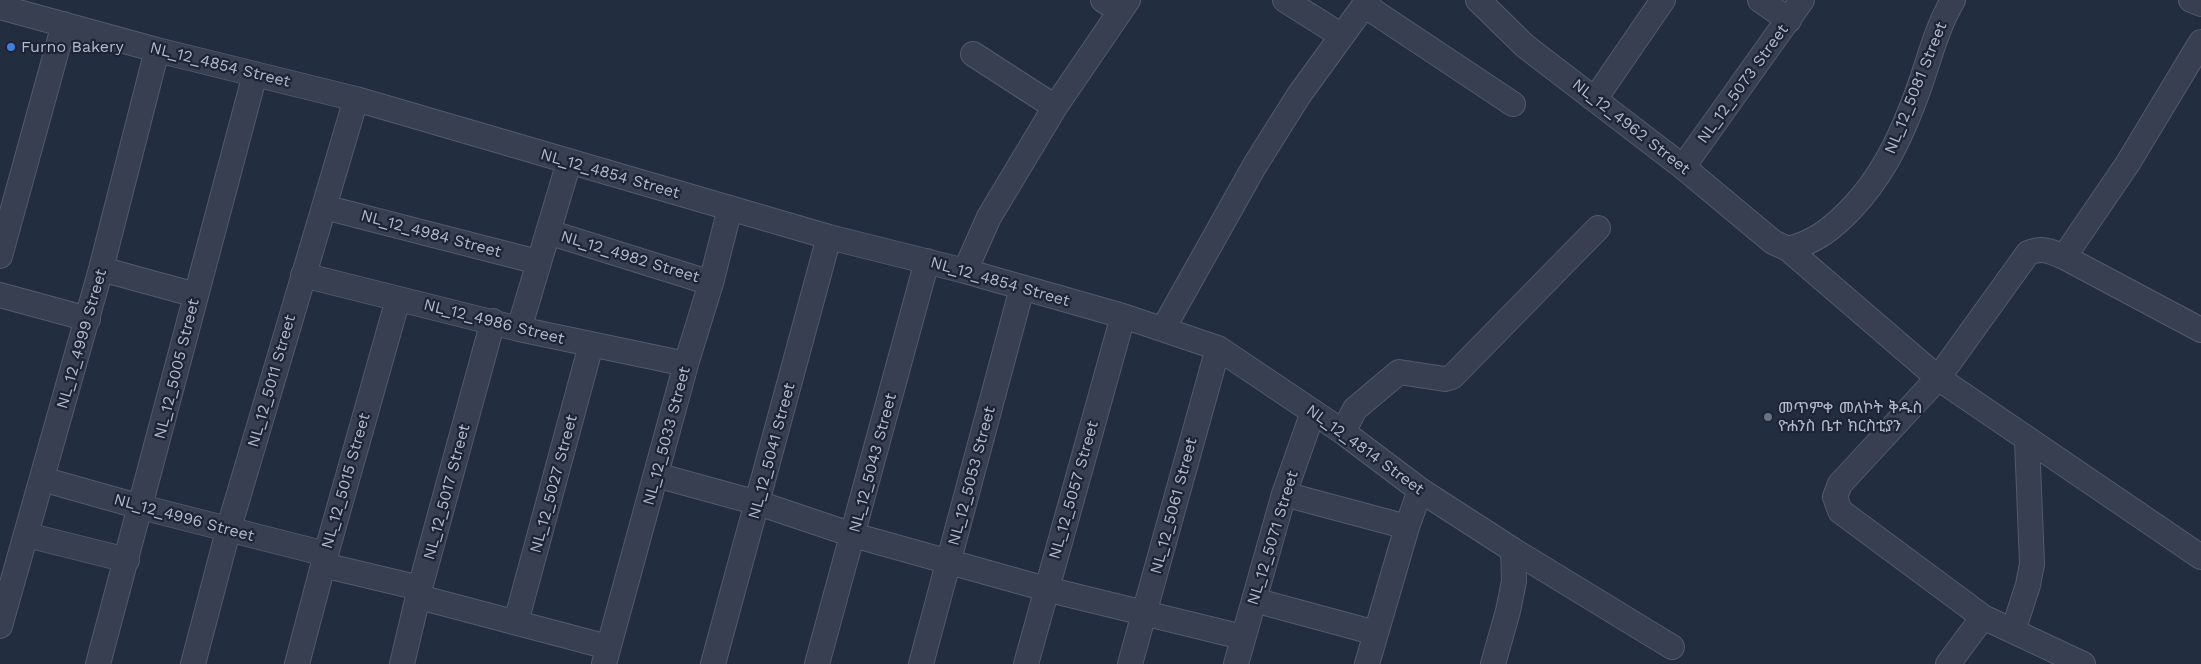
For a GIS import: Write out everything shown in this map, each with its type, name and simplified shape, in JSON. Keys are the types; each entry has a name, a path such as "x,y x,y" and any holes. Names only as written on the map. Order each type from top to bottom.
{"street":[{"path":"1285,0 1342,36"},
{"name":"NL_12_4962 Street","path":"1478,0 1525,46 1683,167 1773,242 1788,249 1938,378 2201,557"},
{"path":"1760,0 1789,20"},
{"name":"NL_12_5073 Street","path":"1683,167 1802,0"},
{"name":"NL_12_5081 Street","path":"1788,249 1805,245 1834,226 1862,197 1884,168 1913,104 1933,46 1953,0"},
{"path":"2191,0 2201,4"},
{"path":"1163,329 1255,165 1299,95 1366,3 1512,104"},
{"path":"1595,99 1655,3"},
{"path":"965,271 988,217 1117,4"},
{"name":"NL_12_4854 Street","path":"0,7 157,50 356,99 829,237 965,271 1123,316 1218,348"},
{"path":"0,256 64,24"},
{"path":"2064,257 2128,163 2201,42"},
{"name":"NL_12_4999 Street","path":"0,626 88,319 157,50"},
{"path":"973,54 1055,107"},
{"name":"NL_12_5005 Street","path":"98,664 255,74"},
{"name":"NL_12_5011 Street","path":"193,664 228,531 356,99"},
{"path":"520,329 538,262 569,162"},
{"name":"NL_12_4984 Street","path":"324,207 538,262"},
{"name":"NL_12_5033 Street","path":"606,656 686,364 711,283 730,208"},
{"path":"1343,432 1355,409 1399,372 1445,379 1452,377 1598,228"},
{"name":"NL_12_4982 Street","path":"548,232 711,283"},
{"name":"NL_12_5041 Street","path":"713,664 829,237"},
{"path":"2083,664 1983,617 1840,511 1835,497 1840,484 1938,378 2028,253 2038,249 2047,249 2201,330"},
{"name":"NL_12_5043 Street","path":"817,664 927,261"},
{"path":"101,269 196,295"},
{"name":"NL_12_4986 Street","path":"303,275 520,329 686,364"},
{"name":"NL_12_5053 Street","path":"921,664 1022,288"},
{"path":"0,294 88,319"},
{"name":"NL_12_5015 Street","path":"297,664 324,560 398,299"},
{"name":"NL_12_5057 Street","path":"1026,664 1123,316"},
{"name":"NL_12_5017 Street","path":"402,664 494,321"},
{"name":"NL_12_5027 Street","path":"516,622 591,345"},
{"name":"NL_12_4814 Street","path":"1218,348 1343,432 1420,490 1513,550 1672,646"},
{"name":"NL_12_5061 Street","path":"1130,664 1218,348"},
{"name":"NL_12_5071 Street","path":"1236,664 1242,637 1284,494 1313,412"},
{"path":"2013,631 2028,585 2032,564 2027,440"},
{"path":"656,475 758,503 853,535 1046,589 1242,637"},
{"name":"NL_12_4996 Street","path":"42,479 324,560 516,622 606,656"},
{"path":"1367,664 1407,527 1420,490"},
{"path":"1284,494 1407,527"},
{"path":"27,535 127,560"},
{"path":"1493,664 1508,611 1514,581 1513,550"},
{"path":"1254,600 1376,633"},
{"path":"1948,664 1983,617"}],"place":[{"name":"Furno Bakery","path":"11,47"},
{"name":"መጥምቀ መለኮት ቅዱስ ዮሐንስ ቤተ ክርስቲያን","path":"1768,417"}]}
